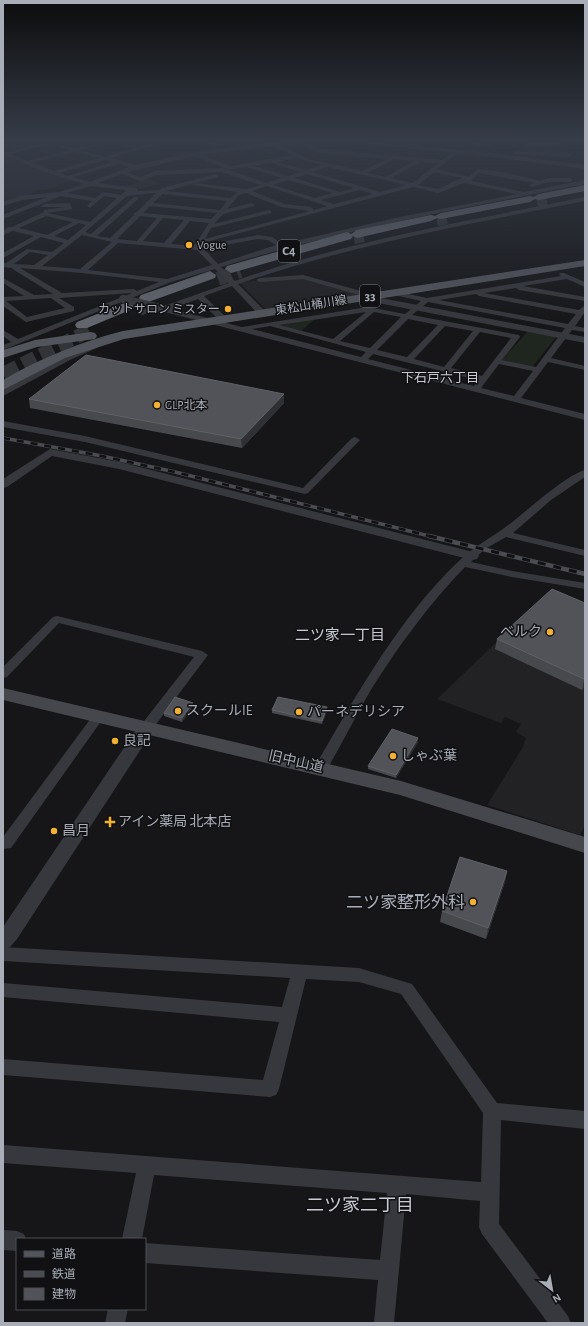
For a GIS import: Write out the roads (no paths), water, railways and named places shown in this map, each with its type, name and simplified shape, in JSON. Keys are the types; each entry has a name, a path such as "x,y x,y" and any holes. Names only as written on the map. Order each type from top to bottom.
{"highway":[{"name":"C4","path":"240,273 356,237 533,201"},
{"path":"87,327 143,302 215,273"}],"main road":[{"name":"東松山桶川線","path":"3,386 61,355 81,346 107,339 156,329 585,262"},
{"name":"東松山桶川線","path":"3,354 35,344 61,339 156,329"},
{"name":"旧中山道","path":"3,694 401,788 585,845"}],"street":[{"path":"3,233 44,208 52,201"},
{"path":"95,201 88,208 107,209"},
{"path":"36,267 70,242 117,201"},
{"path":"92,237 116,218 133,201"},
{"path":"146,201 222,212 252,205"},
{"path":"199,245 211,224 230,201"},
{"path":"235,201 252,205 285,218"},
{"path":"270,201 283,206 317,210"},
{"path":"289,206 312,201"},
{"path":"318,201 332,206"},
{"path":"199,245 285,218 352,201"},
{"path":"5,265 82,271 169,281 215,273 281,246 356,237 533,201"},
{"path":"82,271 114,241 136,214 150,202"},
{"path":"3,216 44,208 91,224"},
{"path":"136,214 188,219 211,224 269,212"},
{"path":"139,242 161,217"},
{"path":"116,218 131,220"},
{"path":"166,245 188,219"},
{"path":"48,237 80,221"},
{"path":"3,226 70,242"},
{"path":"81,233 92,237 114,241 166,245 199,245 258,237 270,238 281,246"},
{"path":"3,256 40,235"},
{"path":"228,242 241,253"},
{"path":"199,245 215,273 233,283 262,313"},
{"path":"5,265 30,250 53,254"},
{"path":"3,302 26,320 72,308 56,295 16,269 15,266"},
{"path":"548,268 585,285"},
{"path":"3,348 18,343 96,304 143,302 199,296 233,283 240,273 264,280 303,277 370,296 373,299 585,340"},
{"path":"362,360 372,352 416,307 427,300 568,277"},
{"path":"3,280 32,297"},
{"path":"143,302 169,281"},
{"path":"510,286 585,300"},
{"path":"393,292 427,300 585,330"},
{"path":"471,293 583,310 516,399"},
{"path":"79,294 96,304"},
{"path":"3,299 79,294 143,302 207,321 585,417"},
{"path":"199,296 223,319"},
{"path":"240,329 372,310 516,337 496,361 476,389"},
{"path":"334,342 372,310"},
{"path":"301,333 322,317"},
{"path":"408,361 443,324"},
{"path":"268,325 483,380"},
{"path":"445,370 478,330"},
{"path":"3,332 18,343"},
{"name":"東松山桶川線","path":"3,393 67,358 105,343 107,339"},
{"path":"546,359 585,368"},
{"path":"496,361 538,370"},
{"path":"3,424 85,439 305,491 355,440"},
{"path":"3,484 50,452 120,466 467,560 512,574 585,586"},
{"path":"321,768 344,724 392,649 435,592 481,547 505,534 548,498 584,475"},
{"path":"505,534 585,553"},
{"path":"3,674 57,619 202,655 146,728 10,933 3,940"},
{"path":"6,844 98,717"},
{"path":"3,954 299,973 359,975 406,989 492,1111 489,1226 561,1323"},
{"path":"3,1067 270,1090 299,973"},
{"path":"3,990 288,1015"},
{"path":"492,1111 585,1120"},
{"path":"3,1154 489,1192"},
{"path":"132,1238 147,1165"},
{"path":"384,1323 397,1184"},
{"path":"3,1240 16,1241"},
{"path":"146,1253 388,1271"},
{"path":"115,1323 118,1310"}],"tunnel":[{"path":"537,202 543,201"},
{"path":"437,221 448,219"},
{"path":"354,239 364,237"},
{"path":"218,279 240,271"},
{"path":"139,309 155,302"},
{"path":"5,373 92,329"}],"railway":[{"path":"3,438 102,456 175,472 430,536"},
{"path":"430,536 585,574"}],"place":[{"name":"Vogue","path":"189,245"},
{"name":"カットサロン ミスター","path":"228,309"},
{"name":"GLP北本","path":"157,405"},
{"name":"ベルク","path":"550,632"},
{"name":"スクールIE","path":"178,711"},
{"name":"パーネデリシア","path":"299,712"},
{"name":"良記","path":"115,741"},
{"name":"しゃぶ葉","path":"393,756"},
{"name":"アイン薬局 北本店","path":"110,822"},
{"name":"昌月","path":"54,831"},
{"name":"二ツ家整形外科","path":"473,902"}],"district":[{"name":"下石戸六丁目","path":"440,378"},
{"name":"二ツ家一丁目","path":"340,635"},
{"name":"二ツ家二丁目","path":"360,1206"}]}
